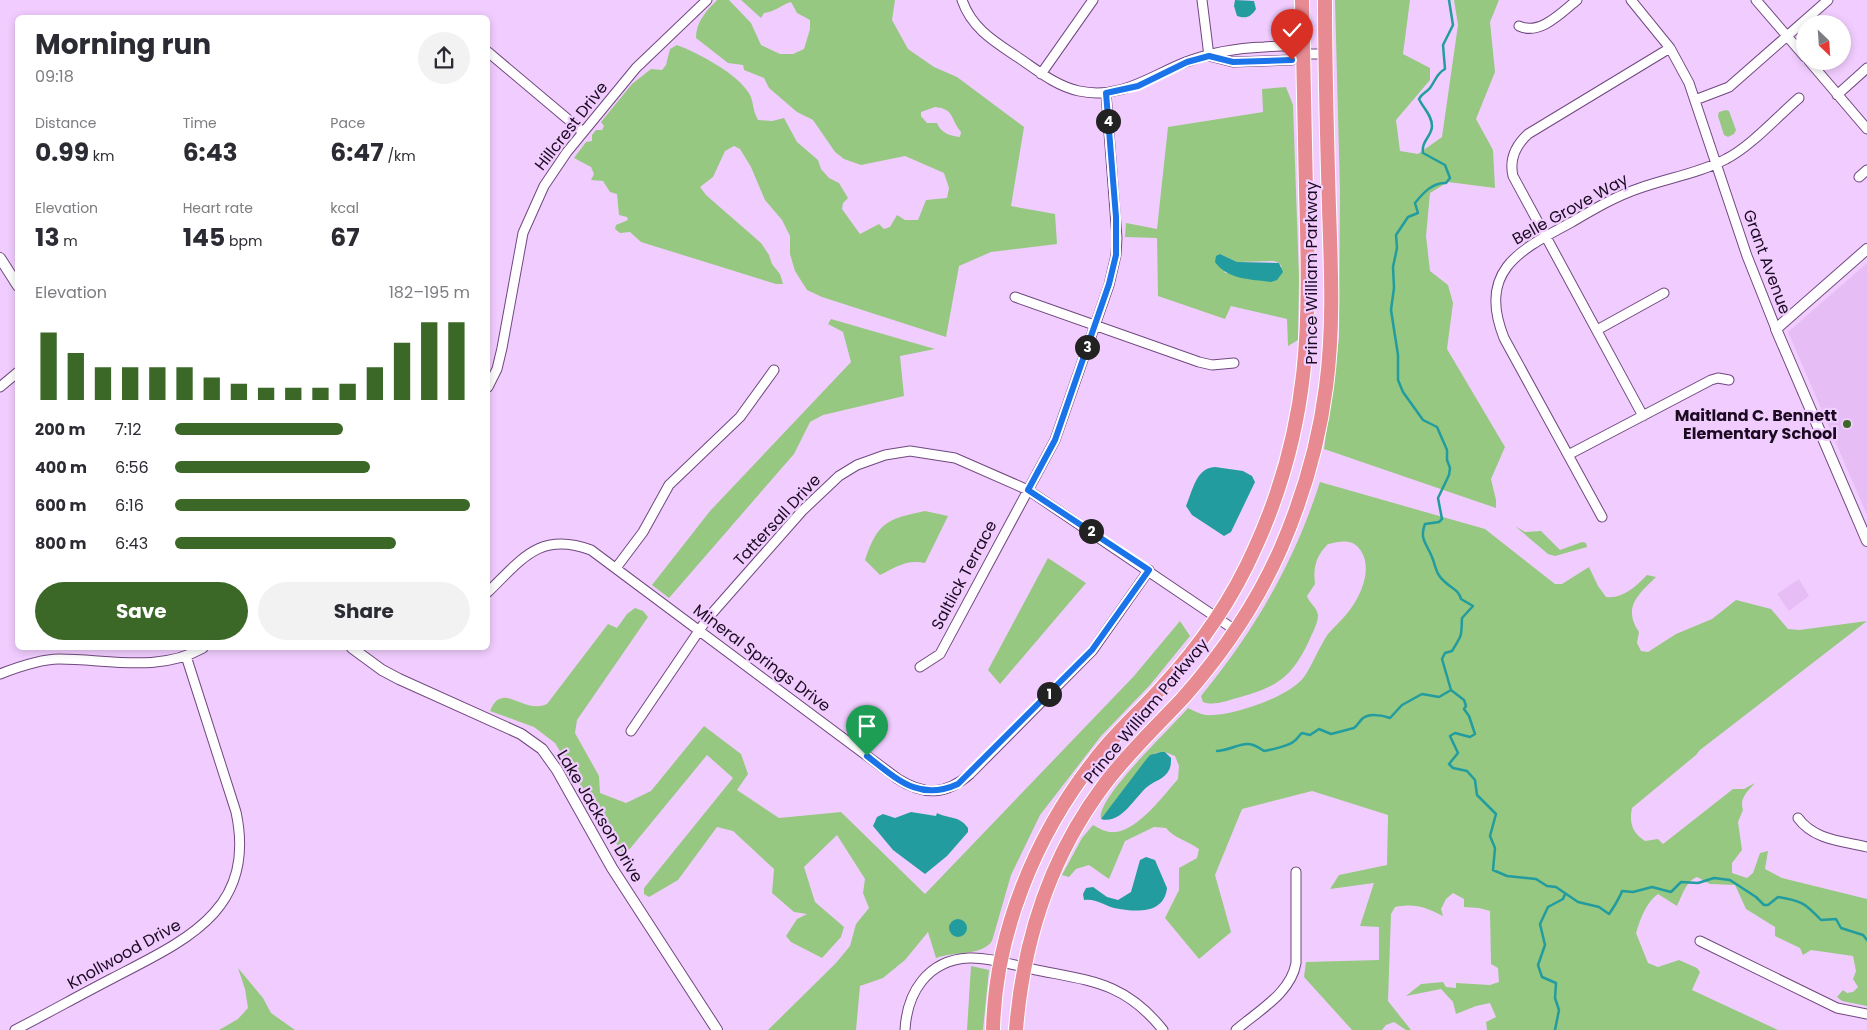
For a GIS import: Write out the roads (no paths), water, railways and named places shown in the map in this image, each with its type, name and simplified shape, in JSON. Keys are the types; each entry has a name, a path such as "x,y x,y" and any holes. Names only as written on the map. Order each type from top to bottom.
{"highway":[{"name":"Prince William Parkway","path":"993,1030 1008,933 1026,880 1041,846 1064,804 1094,761 1163,686 1217,616 1254,550 1278,491 1296,427 1302,392 1309,314 1302,0"},
{"name":"Prince William Parkway","path":"1016,1030 1024,967 1035,922 1050,879 1087,809 1120,765 1205,671 1235,630 1267,576 1291,523 1313,454 1330,356 1331,274 1325,0"}],"street":[{"name":"Hillcrest Drive","path":"490,383 497,369 502,348 523,233 530,215 553,171 636,68 707,0"},
{"path":"962,0 970,18 988,38 1041,74 1073,89 1106,93 1138,86 1187,62 1232,48 1292,46 1303,54"},
{"path":"1041,74 1092,0"},
{"path":"1202,0 1209,56"},
{"path":"1519,26 1530,30 1544,25 1577,0"},
{"name":"Grant Avenue","path":"1631,0 1681,64 1717,163 1747,256 1776,329 1867,540"},
{"path":"1756,0 1796,46"},
{"path":"1695,100 1729,87 1828,0"},
{"path":"1643,416 1513,176 1511,162 1518,145 1528,134 1670,48"},
{"path":"490,54 583,132"},
{"path":"1209,56 1233,62 1242,62 1292,60 1303,54 1325,54"},
{"path":"1838,95 1867,68"},
{"path":"1816,70 1867,129"},
{"name":"Saltlick Terrace","path":"920,667 940,654 1055,440 1109,284 1116,255 1116,217 1106,93"},
{"name":"Belle Grove Way","path":"1602,517 1504,338 1496,312 1497,289 1501,277 1509,263 1526,247 1626,193 1717,163 1739,151 1799,98"},
{"path":"1859,177 1867,170"},
{"path":"1776,329 1867,249"},
{"path":"0,258 15,281"},
{"path":"1597,330 1664,293"},
{"path":"1015,297 1096,324 1199,362 1212,364 1234,363"},
{"path":"616,568 643,532 669,485 740,417 774,370"},
{"path":"0,387 15,374"},
{"path":"1568,455 1711,380 1724,378 1729,380"},
{"name":"Tattersall Drive","path":"631,731 699,630 808,505 840,476 857,466 884,455 910,451 955,458 985,469 1028,490 1149,570 1235,630"},
{"name":"Mineral Springs Drive","path":"490,590 532,551 558,542 577,544 591,550 898,779 911,788 936,791 958,784 970,774 1092,650 1149,570"},
{"path":"0,674 57,659 141,663 161,662 186,656 199,650"},
{"name":"Lake Jackson Drive","path":"355,650 399,679 521,734 542,749 557,770 604,855 717,1030"},
{"name":"Knollwood Drive","path":"15,1030 184,940 210,918 228,892 238,865 240,832 236,812 186,656"},
{"path":"1798,818 1805,827 1820,836 1867,847"},
{"path":"1236,1030 1282,991 1293,975 1297,933 1296,872"},
{"path":"1700,941 1838,1008 1867,1014"},
{"path":"905,1030 906,1014 912,993 926,976 935,969 951,962 969,958 1024,967 1095,982 1116,989 1135,1000 1163,1030"}],"waterway":[{"path":"1449,0 1453,25 1443,45 1445,69 1436,77 1430,88 1419,99 1432,122 1432,130 1424,145 1423,153 1445,165 1450,178 1446,183 1433,186 1421,196 1415,203 1418,213 1408,217 1396,235 1397,248 1393,267 1394,288 1391,310 1398,355 1398,380 1403,392 1423,420 1437,427 1447,450 1447,460 1450,468 1449,475 1438,498 1442,519 1439,522 1425,524 1423,538 1440,577 1457,591 1461,599 1473,606 1462,618 1461,635 1458,641 1452,651 1445,653 1442,659 1451,690 1464,700 1466,706 1464,709 1469,716 1475,734 1470,737 1455,733 1450,736 1458,753 1449,764 1453,768 1467,771 1475,780 1477,795 1496,814 1490,836 1495,848 1493,870 1507,876 1536,879 1547,886 1556,887 1578,902 1599,907 1609,914 1622,891 1633,892 1652,887 1671,892 1681,882 1698,883 1714,878 1730,880 1756,897 1764,905 1768,905 1778,897 1793,900 1807,906 1821,920 1836,919 1841,928 1863,935 1867,940"},
{"path":"1217,751 1246,744 1251,744 1264,751 1274,749 1291,743 1302,733 1310,735 1319,729 1331,734 1354,728 1362,719 1371,715 1390,718 1402,705 1422,694 1439,697 1451,690"},
{"path":"1555,1030 1559,1010 1555,998 1556,983 1542,977 1538,965 1545,945 1540,924 1548,907 1563,899 1565,894"}],"place":[{"name":"Maitland C. Bennett Elementary School","path":"1847,424"}]}
